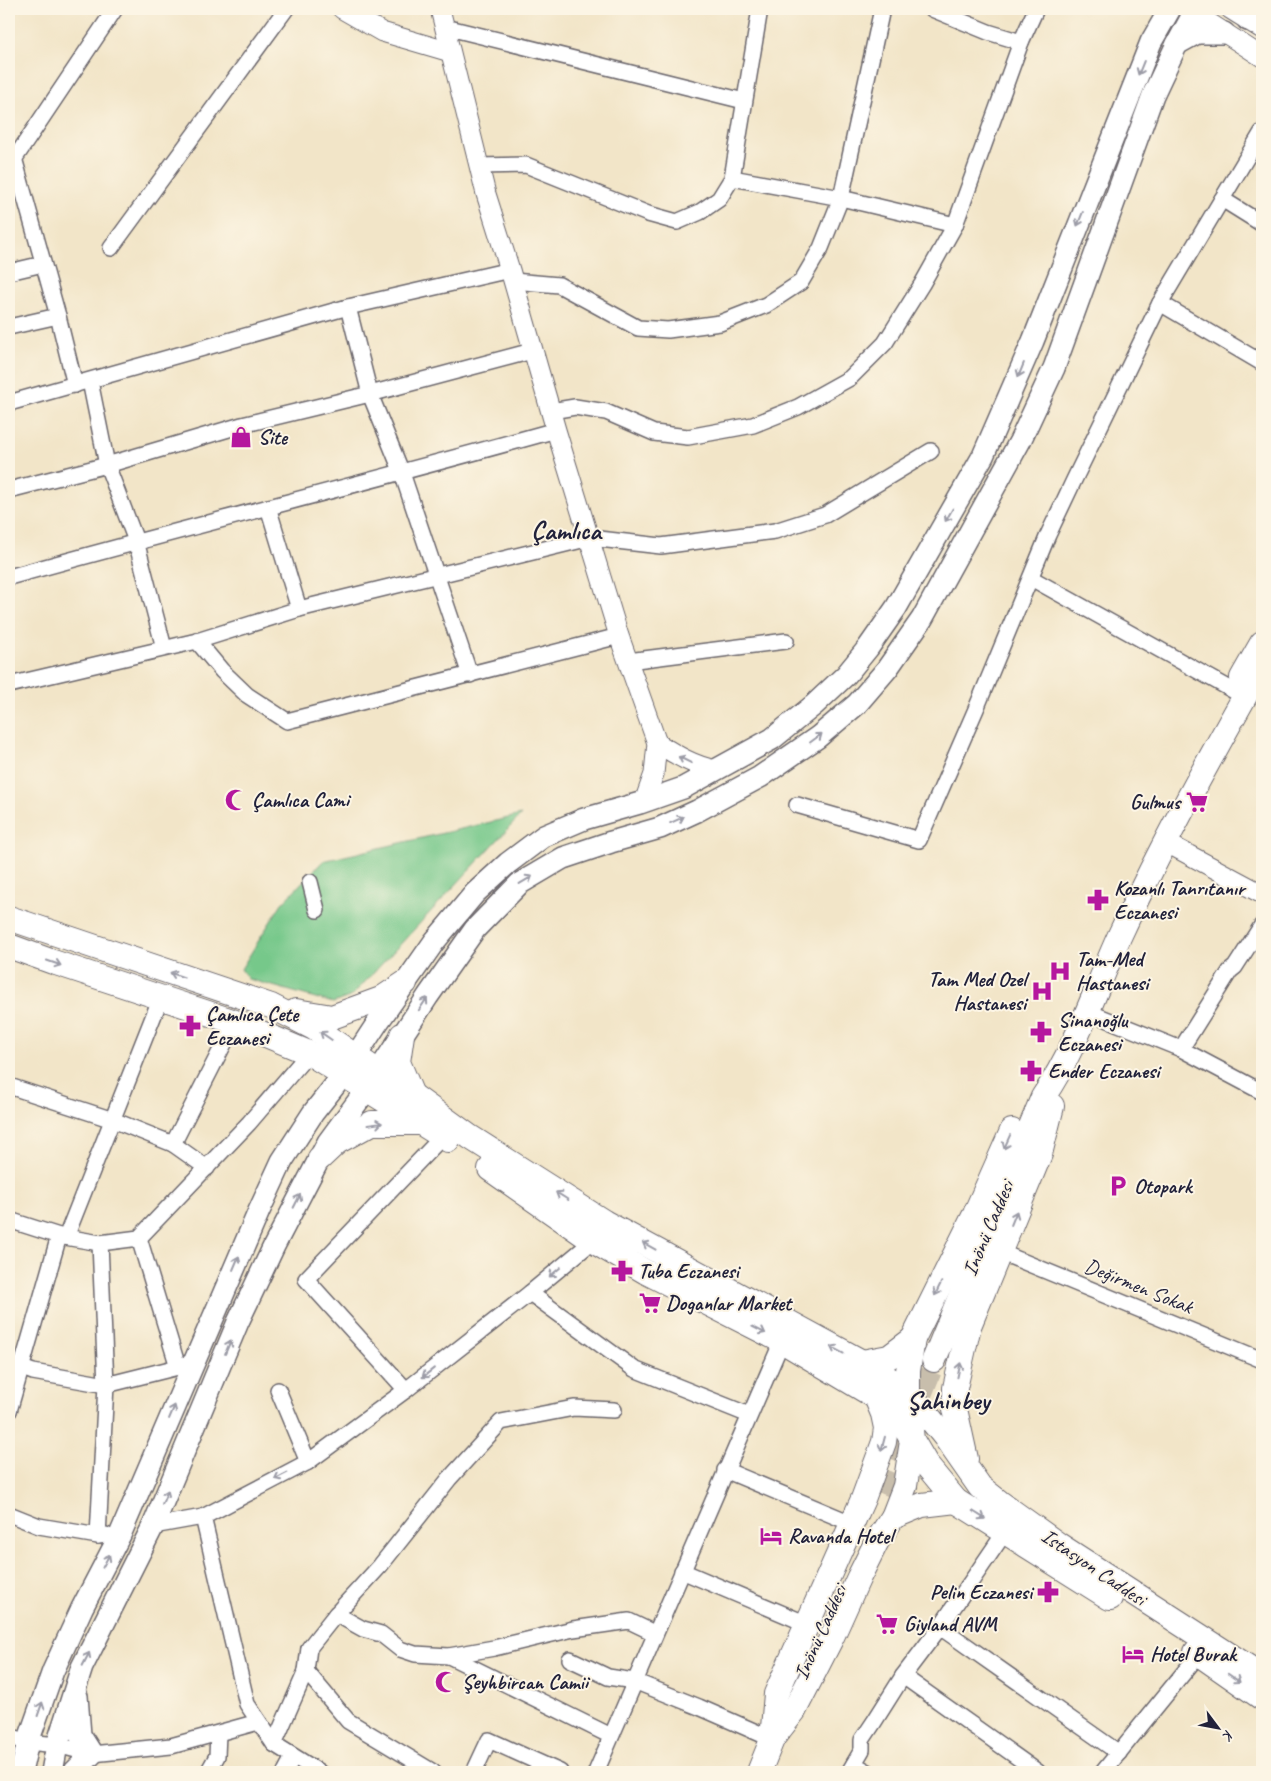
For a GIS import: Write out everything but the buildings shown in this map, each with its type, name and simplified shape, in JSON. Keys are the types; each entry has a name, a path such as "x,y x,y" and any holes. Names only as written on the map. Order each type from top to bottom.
{"main road":[{"path":"1151,42 1153,26 1152,9"},
{"path":"22,1772 19,1739 82,1608 120,1535 186,1364 282,1161 313,1113 350,1066 405,982 434,942 475,893 508,863 544,836 584,819 644,802 683,788 772,739 814,705 846,675 896,608 983,456 1033,340 1151,42 1170,9"},
{"path":"52,1772 57,1745 82,1667 152,1526 238,1322 274,1246 328,1142 372,1081 475,929 519,884 563,858 667,825 697,812 760,777 818,737 857,704 887,669 922,619 1020,441 1054,368 1153,95 1193,10"},
{"path":"1177,44 1197,33 1224,33"},
{"path":"969,1469 955,1409 955,1388 969,1326 1040,1154 1053,1072 1072,1006 1101,940 1157,826 1262,643"},
{"path":"772,1739 794,1711 831,1639 877,1541 893,1517 905,1486 912,1441 908,1371 914,1339 975,1214 1012,1129 1027,1102 1053,1072 1086,1011 1119,936 1165,842 1262,666"},
{"path":"9,918 271,1006 332,1018 381,999 405,982"},
{"path":"9,946 235,1022 309,1052 350,1066"},
{"path":"271,1006 314,1028 350,1066 372,1081 422,1123 567,1221 598,1231"},
{"path":"402,1035 398,1062 412,1095"},
{"name":"Inönü Caddesi","path":"934,1360 1053,1072"},
{"path":"372,1081 412,1095 598,1231 646,1272 782,1341 886,1403 898,1416 928,1467 956,1501 1199,1654 1262,1698"},
{"path":"320,1158 337,1142 372,1123 422,1123"},
{"name":"Istasyon Caddesi","path":"598,1231 862,1362 897,1384 920,1406 945,1437 980,1487 1059,1545 1262,1676"},
{"path":"862,1362 889,1357 914,1339"},
{"path":"772,1739 776,1694 863,1499 884,1442 886,1428 876,1397"},
{"name":"Inönü Caddesi","path":"759,1772 880,1493"},
{"path":"893,1517 922,1505 956,1501"},
{"path":"74,1772 92,1754 80,1736 76,1684"}],"street":[{"path":"75,385 58,316 11,163 115,9"},
{"path":"111,248 286,9"},
{"path":"342,9 382,32 450,52"},
{"path":"479,166 526,165 648,214 677,222 700,212 719,199 732,178 760,9"},
{"path":"9,403 348,307 512,276 559,285 638,328 668,330 720,323 766,305 801,282 821,248 841,198 878,9"},
{"path":"932,9 988,32 1021,42"},
{"path":"551,411 575,407 606,412 654,433 688,437 753,425 798,407 850,378 885,343 922,284 954,225 1021,42 1036,9"},
{"path":"1230,9 1252,19"},
{"path":"1193,10 1224,33 1262,57"},
{"path":"644,802 654,774 658,743 619,636 532,351 512,276 486,194 442,18 744,101"},
{"path":"797,805 918,840 1074,480 1160,303 1262,132"},
{"path":"732,178 841,198 954,225"},
{"path":"1222,199 1262,224"},
{"path":"9,272 43,264"},
{"path":"1160,303 1262,363"},
{"path":"348,307 370,394 402,473 470,675"},
{"path":"9,327 58,316"},
{"path":"9,490 107,465 242,426 532,351"},
{"path":"90,381 107,465 136,541 164,648"},
{"path":"9,577 136,541 402,473 556,430"},
{"path":"9,685 196,641 299,609 590,538 661,546 775,531 825,515 931,451"},
{"path":"268,507 299,609"},
{"path":"1031,578 1234,691"},
{"path":"196,641 222,671 247,695 286,721 619,636"},
{"path":"628,661 786,641"},
{"path":"658,743 687,762 716,770"},
{"path":"1165,842 1262,894"},
{"path":"310,882 317,910"},
{"path":"1181,1049 1230,971 1235,967 1262,925"},
{"path":"9,1411 15,1366 62,1236 113,1120 161,996"},
{"path":"1086,1011 1181,1049 1262,1092"},
{"path":"173,1144 235,1022"},
{"path":"9,1220 62,1236 100,1244 139,1238 249,1123 309,1052"},
{"path":"9,1086 113,1120 173,1144 207,1168"},
{"path":"406,1390 306,1279 443,1136"},
{"path":"152,1526 203,1517 308,1462 406,1390 530,1293 598,1231"},
{"path":"15,1366 33,1372 106,1384 186,1364 139,1238"},
{"path":"98,1536 106,1384 100,1244"},
{"name":"Değirmen Sokak","path":"1000,1252 1262,1360"},
{"path":"530,1293 634,1369 749,1415"},
{"path":"596,1772 654,1633 782,1341"},
{"path":"278,1390 308,1462"},
{"path":"274,1744 306,1671 309,1648 336,1614 380,1566 449,1479 501,1422 574,1408 614,1410"},
{"path":"725,1470 851,1523"},
{"path":"9,1514 39,1526 98,1536 120,1535"},
{"path":"203,1517 248,1704 274,1744 319,1772"},
{"path":"868,1772 852,1768 862,1750 862,1740 903,1676 940,1627 1005,1532"},
{"path":"682,1572 807,1624"},
{"path":"336,1614 364,1629 382,1634 400,1649 415,1654 449,1656 494,1648 573,1629 630,1621 654,1633"},
{"path":"940,1627 1119,1753"},
{"path":"1103,1772 1199,1654"},
{"path":"449,1656 611,1736"},
{"path":"570,1658 608,1677 634,1681 699,1706 772,1739"},
{"path":"306,1671 348,1721 433,1772"},
{"path":"903,1676 1038,1772"},
{"path":"19,1739 57,1745 92,1754 171,1746 258,1722"},
{"path":"208,1772 217,1756 218,1734"},
{"path":"474,1772 490,1740 560,1772"},
{"path":"285,1772 294,1757"}],"green space":[{"path":"521,815 352,996 333,1003 248,979 241,969 282,903 323,861"}],"tunnel":[{"path":"880,1493 934,1360"}],"place":[{"name":"Site","path":"241,437"},
{"name":"Çamlıca Cami","path":"236,800"},
{"name":"Gulmus","path":"1197,802"},
{"name":"Kozanlı Tanrıtanır Eczanesi","path":"1098,900"},
{"name":"Tam-Med Hastanesi","path":"1060,971"},
{"name":"Tam Med Ozel Hastanesi","path":"1042,991"},
{"name":"Çamlıca Çete Eczanesi","path":"190,1026"},
{"name":"Sinanoğlu Eczanesi","path":"1041,1032"},
{"name":"Ender Eczanesi","path":"1031,1071"},
{"name":"Otopark","path":"1118,1186"},
{"name":"Tuba Eczanesi","path":"622,1271"},
{"name":"Doganlar Market","path":"650,1303"},
{"name":"Ravanda Hotel","path":"771,1536"},
{"name":"Pelin Eczanesi","path":"1048,1592"},
{"name":"Giyland AVM","path":"887,1624"},
{"name":"Hotel Burak","path":"1133,1654"},
{"name":"Şeyhbircan Camii","path":"446,1682"}],"district":[{"name":"Çamlıca","path":"566,530"},
{"name":"Şahinbey","path":"948,1400"}]}
